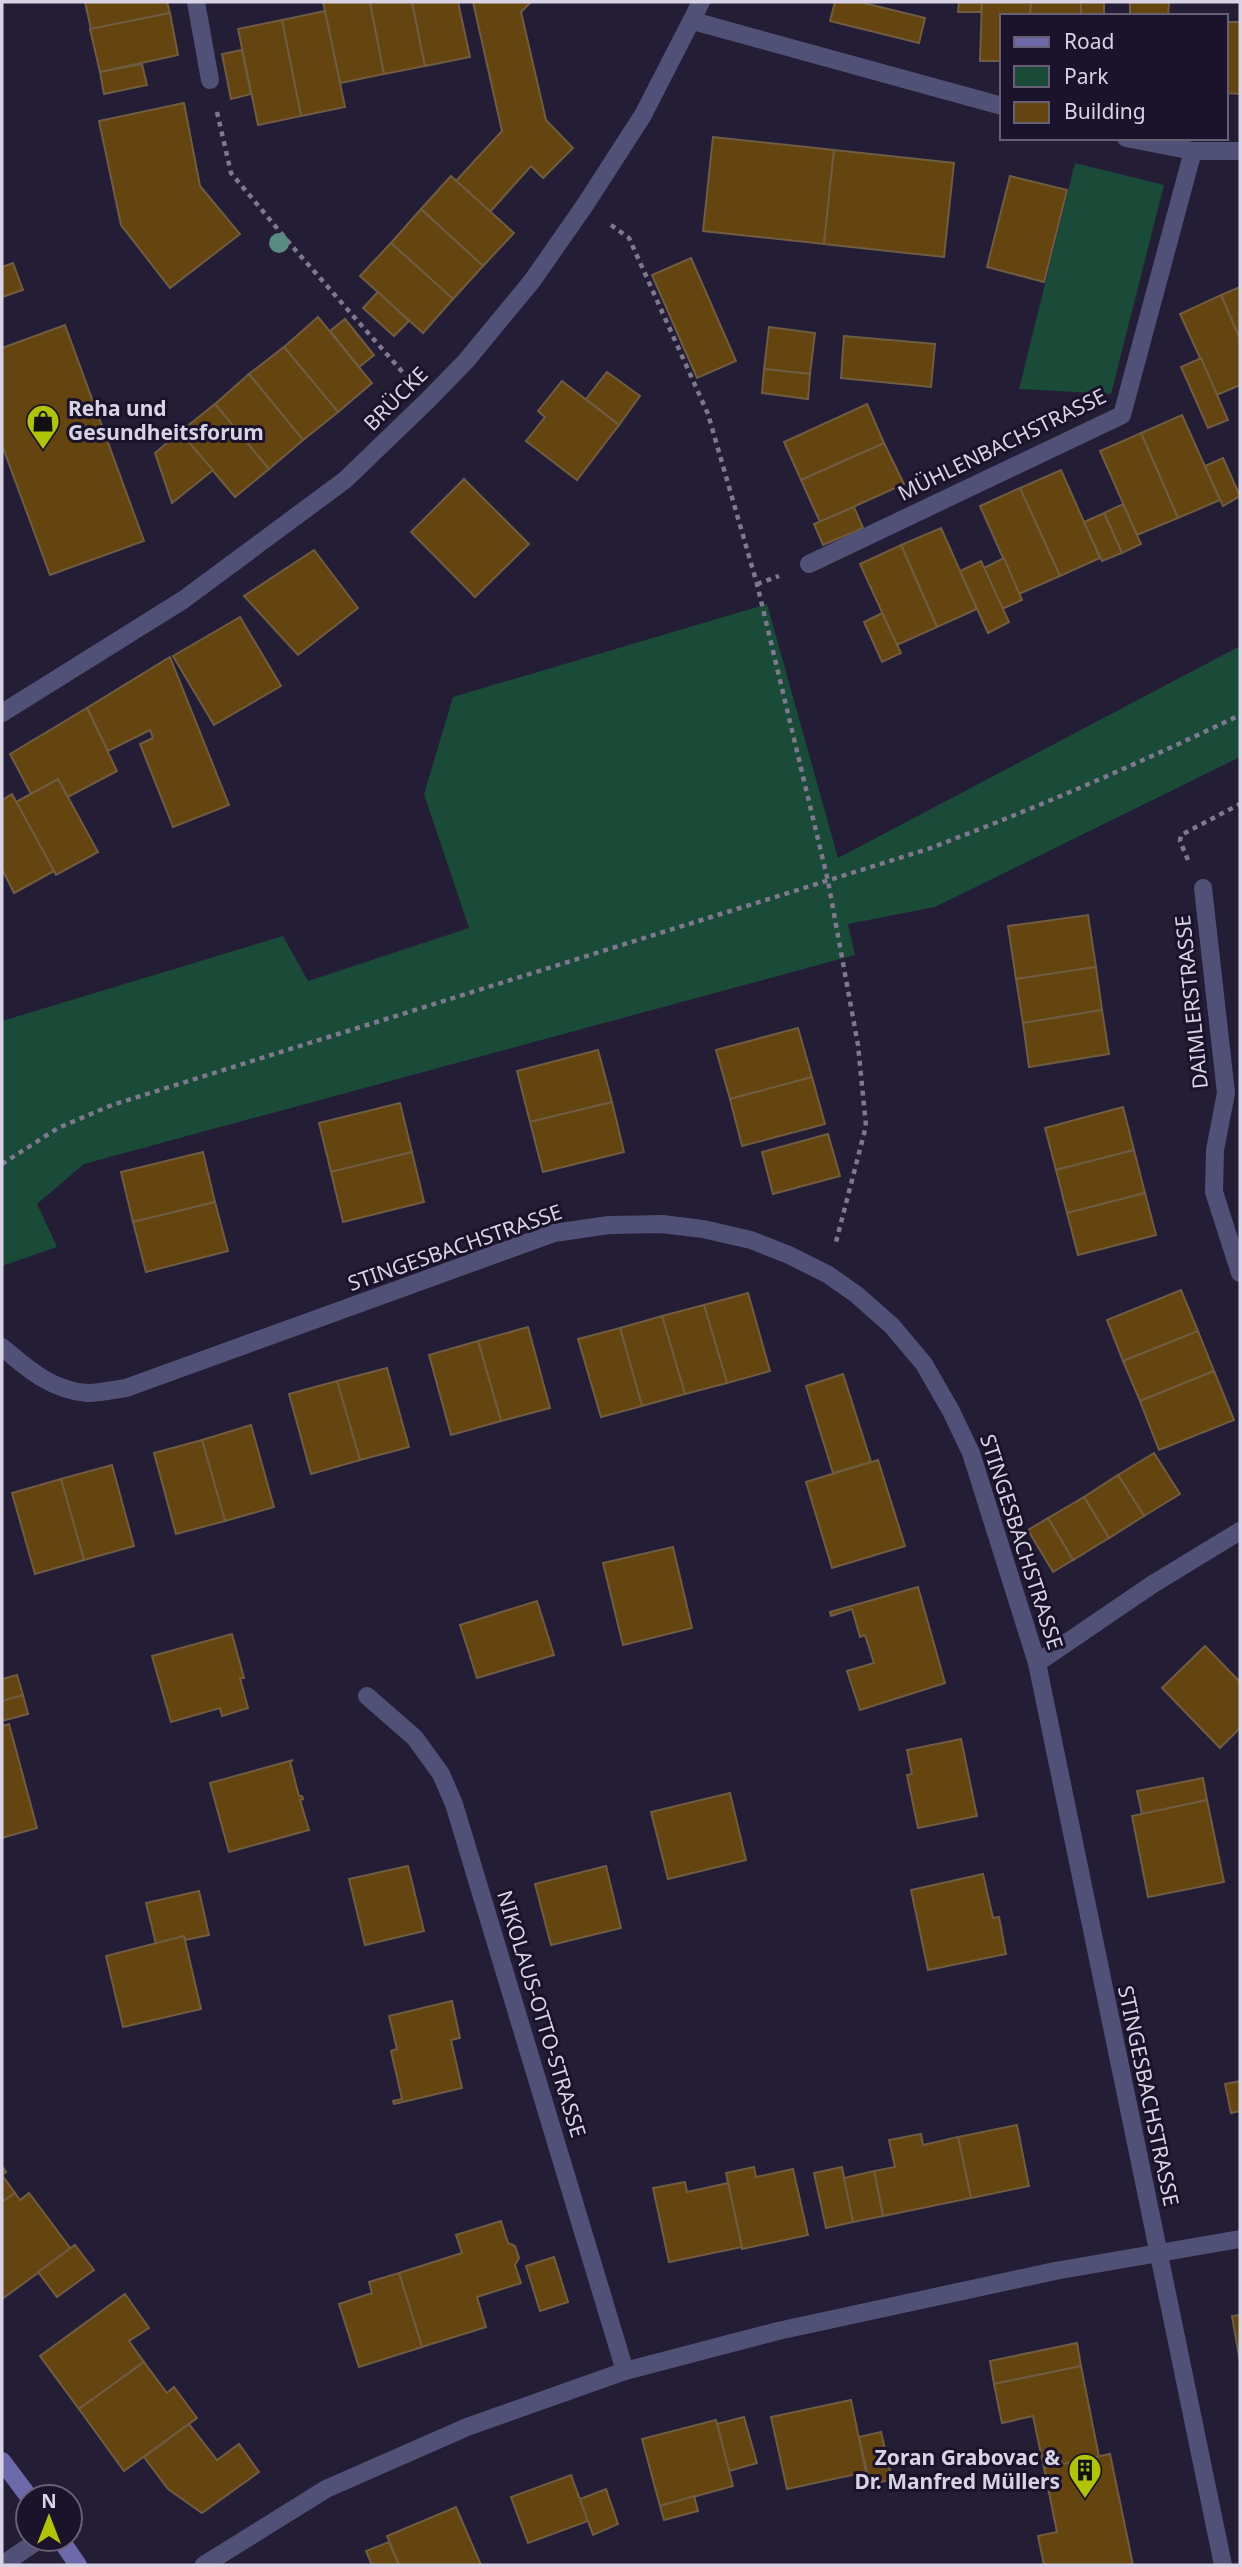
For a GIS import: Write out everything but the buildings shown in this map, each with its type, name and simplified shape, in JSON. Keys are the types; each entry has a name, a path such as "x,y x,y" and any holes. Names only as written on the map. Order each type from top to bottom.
{"main road":[{"path":"2,2461 18,2483"}],"street":[{"path":"196,2 210,80"},
{"name":"BRÜCKE","path":"2,713 205,584 345,480 428,400 466,361 532,281 586,205 643,115 701,2"},
{"path":"693,21 1000,105"},
{"path":"1136,140 1193,151 1240,151"},
{"name":"MÜHLENBACHSTRASSE","path":"809,564 1122,415 1193,151"},
{"name":"DAIMLERSTRASSE","path":"1203,888 1226,1093 1215,1150 1214,1192 1240,1273"},
{"name":"STINGESBACHSTRASSE","path":"2,1346 33,1374 59,1387 89,1393 126,1388 554,1233 610,1225 662,1224 703,1228 751,1240 827,1274 857,1295 892,1326 924,1364 971,1453 1037,1663 1223,2565"},
{"path":"1037,1663 1153,1584 1240,1531"},
{"name":"NIKOLAUS-OTTO-STRASSE","path":"367,1696 415,1738 441,1774 454,1804 625,2371"},
{"path":"204,2565 338,2484 467,2427 625,2371 778,2331 1055,2271 1240,2239"},
{"path":"2,2565 20,2553"}],"path":[{"path":"210,80 232,173 291,245 428,400"},
{"path":"586,205 629,239 708,414 757,584 828,881 858,1045 866,1126 827,1274"},
{"path":"2,1164 58,1128 113,1105 928,849 1028,811 1155,756 1240,715"},
{"path":"1203,888 1180,841 1181,835 1240,804"}],"green space":[{"path":"1075,163 1164,185 1111,394 1019,389"},
{"path":"767,604 838,858 1240,646 1240,757 935,907 848,924 855,955 84,1164 37,1204 57,1247 2,1266 2,1021 283,936 308,981 469,928 424,794 453,697"}],"place":[{"name":"Reha und Gesundheitsforum","path":"43,451"},
{"name":"Zoran Grabovac & Dr. Manfred Müllers","path":"1085,2500"}]}
